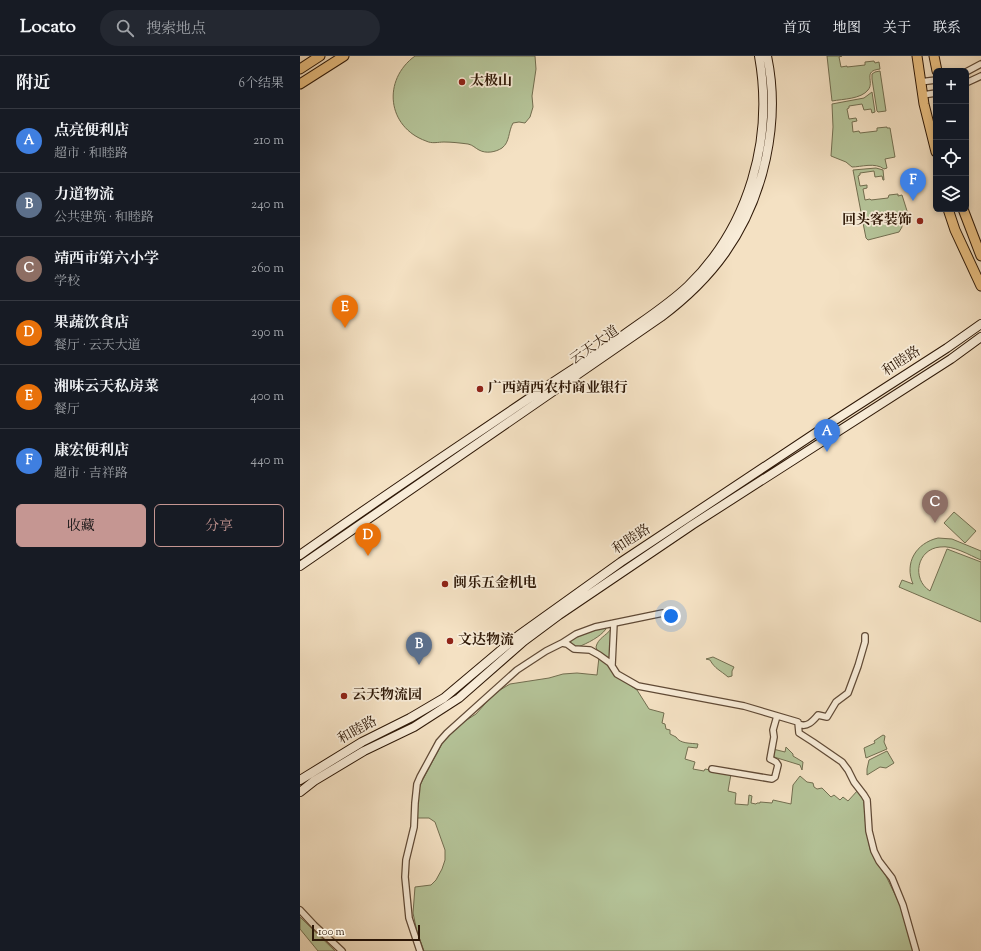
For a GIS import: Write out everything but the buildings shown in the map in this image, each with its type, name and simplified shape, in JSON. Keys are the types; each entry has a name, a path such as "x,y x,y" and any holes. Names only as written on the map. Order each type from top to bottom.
{"main road":[{"path":"300,84 344,56"},
{"path":"917,56 920,82 933,140"},
{"path":"934,56 936,68"},
{"path":"300,69 315,57"},
{"path":"949,212 955,230 981,286"},
{"path":"964,212 981,256"}],"street":[{"name":"云天大道","path":"300,555 452,450 592,358 642,323 680,292 704,269 722,245 733,226 746,199 756,166 762,137 763,116 763,89 759,56"},
{"name":"云天大道","path":"300,566 661,317 680,302 705,278 733,241 757,190 764,166 772,121 771,82 767,56"},
{"path":"969,70 981,64"},
{"path":"969,82 981,76"},
{"path":"920,82 933,80"},
{"path":"923,95 933,93"},
{"name":"和睦路","path":"300,780 362,742 406,720 444,698 519,634 603,575 981,324"},
{"name":"和睦路","path":"300,792 314,781 364,751 414,727 448,706 524,640 559,615 692,525 951,359 981,337"},
{"path":"420,951 409,918 405,877 406,860 414,827 416,796 420,777 439,742 517,670 571,636 583,630 632,618 663,613"},
{"path":"612,665 614,623"},
{"path":"562,643 567,644 574,649 590,650 604,658 612,665 617,674 643,688 744,706 796,721 803,726 808,725 818,715 827,717 836,702 848,693 858,666 866,636"},
{"path":"712,769 772,779 775,777 778,765 770,759 776,716"},
{"path":"799,724 799,734 842,762 850,773 854,782 864,794 867,800 869,831 874,851 879,861 892,878 903,905 916,951"},
{"path":"300,910 342,951"}],"green space":[{"path":"415,56 535,56 536,69 532,96 533,107 530,117 525,123 513,123 505,146 491,152 482,151 468,144 447,142 435,143 426,141 413,134 403,125 397,114 394,102 394,90 397,77 404,66"},
{"path":"827,56 842,56 839,57 841,67 865,65 865,62 874,61 875,63 879,62 880,69 875,70 870,74 870,87 865,93 852,98 832,101"},
{"path":"880,71 886,111 878,112 872,74"},
{"path":"872,92 875,112 872,113 871,109 864,110 862,104 849,106 847,109 849,119 856,118 857,121 852,122 853,132 859,131 860,133 877,131 877,128 890,128 895,157 885,159 887,168 884,169 872,165 852,167 846,162 831,156 833,127 832,104 864,98"},
{"path":"876,168 883,170 884,180 882,176 875,177 874,171 860,173 858,176 860,186 867,185 867,188 863,189 865,200 888,198 889,195 902,195 908,214 901,218 902,227 899,232 868,240 866,238 853,170"},
{"path":"954,512 976,531 965,543 944,523"},
{"path":"938,538 952,539 981,551 981,560 950,547 932,549 926,553 919,565 920,579 924,586 930,591 947,549 981,562 981,622 899,587 902,580 913,584 910,569 914,555 924,544"},
{"path":"605,627 606,629 603,632 590,642 578,647 570,645 571,640 583,632"},
{"path":"611,629 610,659 597,650 596,647 598,641"},
{"path":"599,657 610,666 614,674 637,690 649,709 664,713 662,723 665,724 666,729 670,730 670,734 680,741 698,744 697,748 688,747 685,759 695,762 693,769 704,771 705,769 713,772 731,774 728,791 736,793 735,804 748,805 749,795 752,796 751,803 772,803 773,800 791,804 793,785 800,776 807,782 813,783 814,787 817,789 822,788 831,797 834,795 840,800 843,797 848,801 858,790 863,798 866,829 870,849 886,876 902,909 913,951 424,951 417,932 413,913 415,887 431,885 436,880 445,860 445,850 435,822 429,818 416,818 421,783 444,740 465,721 476,714 492,696 510,684 549,678 563,674 577,673 597,675"},
{"path":"713,657 734,667 732,676 728,677 710,660 706,659"},
{"path":"883,735 885,736 884,742 887,749 866,758 864,748 875,743 874,741"},
{"path":"786,747 793,754 793,756 803,762 802,770 800,765 774,757 773,749 785,752"},
{"path":"887,751 894,763 886,768 880,767 867,775 869,760"},
{"path":"300,917 335,951 318,951 300,929"}],"place":[{"name":"太极山","path":"462,82"},
{"name":"康宏便利店","path":"913,201"},
{"name":"回头客装饰","path":"920,221"},
{"name":"湘味云天私房菜","path":"345,328"},
{"name":"广西靖西农村商业银行","path":"480,389"},
{"name":"点亮便利店","path":"827,452"},
{"name":"靖西市第六小学","path":"935,523"},
{"name":"果蔬饮食店","path":"368,556"},
{"name":"闽乐五金机电","path":"445,584"},
{"name":"文达物流","path":"450,641"},
{"name":"力道物流","path":"419,665"},
{"name":"云天物流园","path":"344,696"}]}
